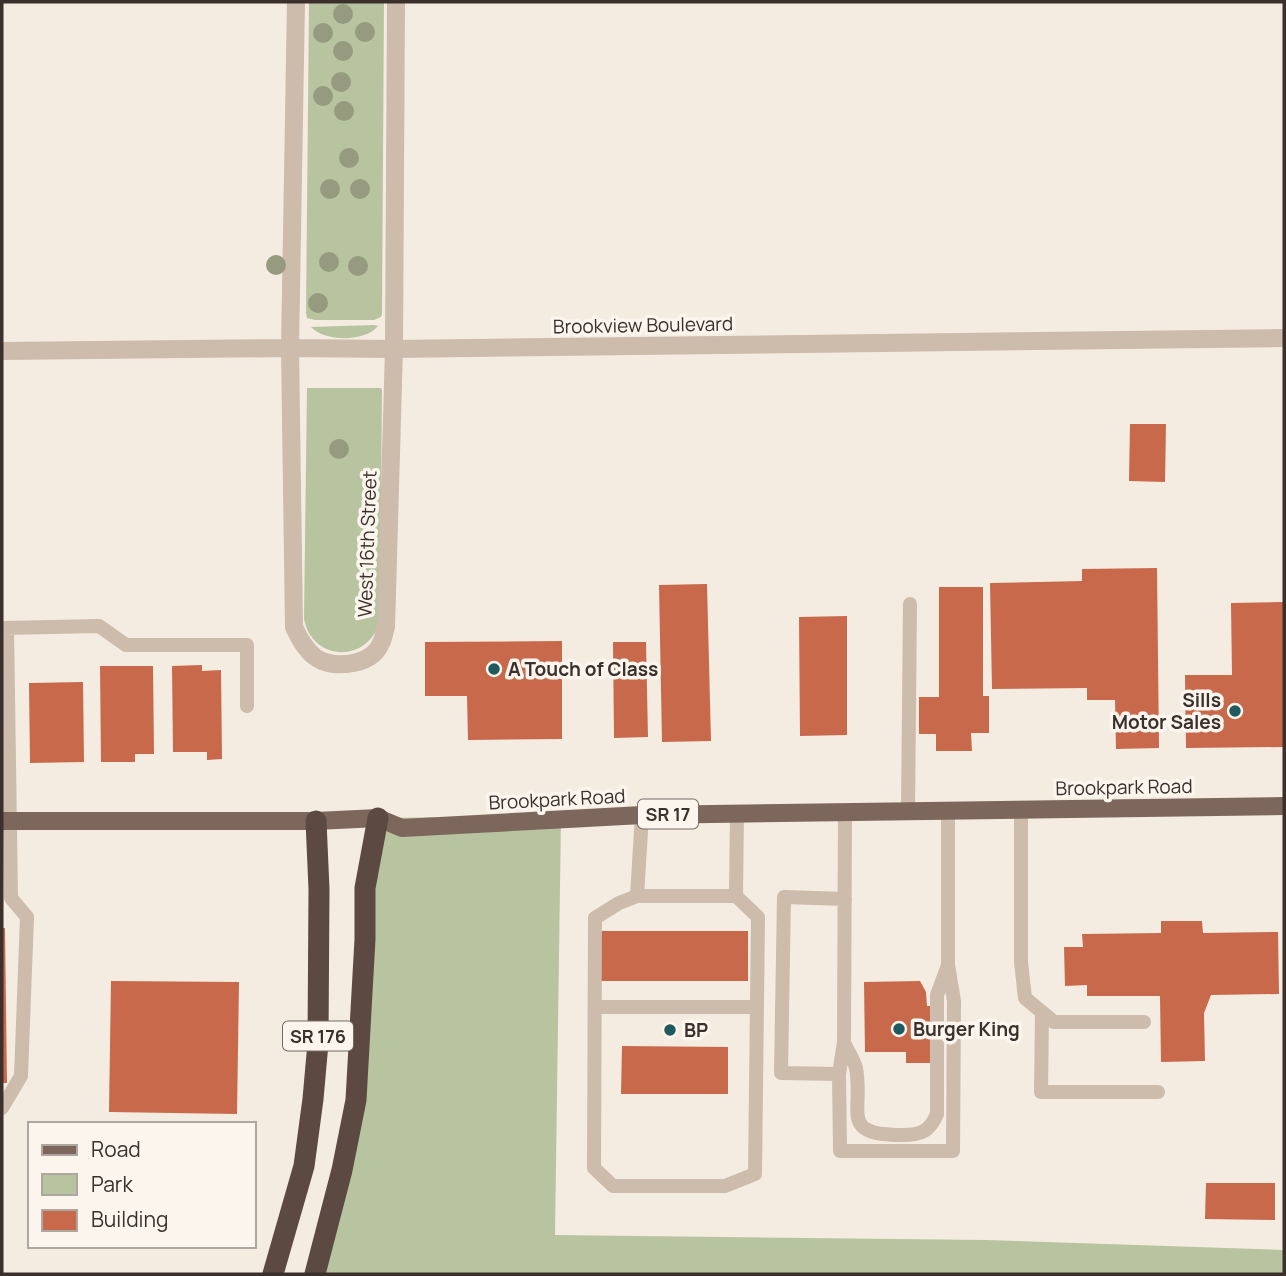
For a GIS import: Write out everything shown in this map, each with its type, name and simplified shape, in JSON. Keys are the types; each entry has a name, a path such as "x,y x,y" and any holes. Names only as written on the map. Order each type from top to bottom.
{"highway":[{"name":"SR 176","path":"315,1274 356,1100 365,888 378,818"},
{"name":"SR 176","path":"273,1274 304,1166 313,1099 318,1029 319,889 316,821"}],"main road":[{"name":"Brookpark Road","path":"6,821 316,821 378,818 402,828 642,815 1284,806"}],"street":[{"name":"West 16th Street","path":"296,2 290,348 294,627 302,645 321,661 343,664 363,661 381,646 386,627 394,349 396,2"},
{"name":"Brookview Boulevard","path":"2,351 1284,338"}],"lane":[{"path":"908,812 910,604"},
{"path":"2,1108 21,1076 27,917 6,898 4,628 99,626 126,645 247,645 247,706"},
{"path":"1021,810 1021,962 1024,998 1054,1022 1143,1022"},
{"path":"845,812 844,1042 839,1074 840,1152 953,1151 954,1001 948,965 948,811"},
{"path":"736,896 737,813"},
{"path":"637,896 642,815"},
{"path":"637,896 736,896 758,917 755,1174 725,1186 612,1186 594,1168 595,918 637,896"},
{"path":"839,1074 780,1073 784,897 845,899"},
{"path":"844,1042 856,1066 857,1114 860,1125 878,1135 916,1135 926,1131 937,1114 937,995 948,965"},
{"path":"595,1007 757,1007"},
{"path":"1042,1012 1041,1092 1158,1092"}],"green space":[{"path":"309,2 384,2 382,314 374,320 307,318"},
{"path":"378,326 364,335 345,338 325,335 311,327"},
{"path":"307,388 382,390 380,620 374,634 365,644 341,652 329,650 318,643 309,633 304,619"},
{"path":"561,816 555,1235 986,1240 1284,1250 1284,1274 315,1274 342,1170 378,818"}],"building":[{"path":"1130,424 1166,424 1165,482 1129,481"},
{"path":"1157,568 1159,748 1116,749 1115,700 1087,700 1087,688 992,689 990,583 1082,581 1082,569"},
{"path":"707,584 711,741 662,742 659,585"},
{"path":"939,587 983,587 983,696 989,696 989,733 971,733 972,751 936,751 936,734 919,734 919,697 939,697"},
{"name":"Sills Motor Sales","path":"1284,602 1284,747 1186,748 1185,675 1232,675 1231,603"},
{"path":"847,616 847,735 800,736 799,617"},
{"name":"A Touch of Class","path":"562,641 562,739 468,740 467,696 425,696 425,642"},
{"path":"613,642 646,642 648,737 614,738"},
{"path":"202,665 202,671 221,670 222,759 207,760 207,752 173,752 172,666"},
{"path":"100,666 153,666 154,754 135,754 135,762 101,762"},
{"path":"83,682 84,762 30,763 29,683"},
{"path":"1161,921 1202,921 1203,933 1278,932 1279,994 1211,995 1204,1013 1205,1061 1161,1062 1160,996 1087,996 1087,985 1065,986 1064,947 1083,947 1082,934 1161,933"},
{"path":"2,928 5,928 7,1083 2,1083"},
{"path":"596,931 748,931 748,981 596,981"},
{"path":"111,981 239,982 237,1114 109,1112"},
{"name":"Burger King","path":"920,981 926,992 927,1006 933,1006 933,1063 906,1063 906,1052 865,1052 864,982"},
{"path":"622,1046 728,1047 728,1094 621,1094"},
{"path":"1206,1183 1275,1183 1275,1220 1205,1219"}],"place":[{"name":"A Touch of Class","path":"494,669"},
{"name":"Sills Motor Sales","path":"1235,711"},
{"name":"Burger King","path":"899,1029"},
{"name":"BP","path":"670,1030"}]}
